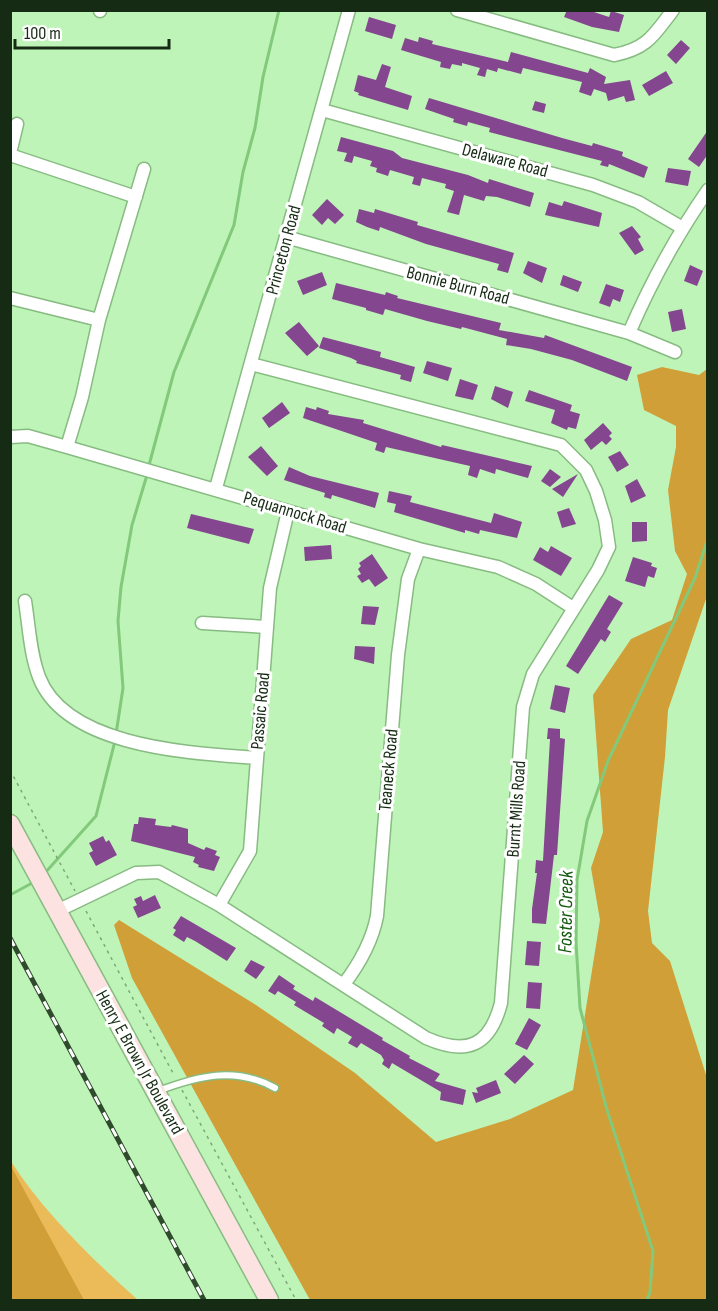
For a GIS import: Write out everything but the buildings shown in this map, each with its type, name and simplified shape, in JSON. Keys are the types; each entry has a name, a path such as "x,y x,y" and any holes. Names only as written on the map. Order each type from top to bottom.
{"main road":[{"name":"Henry E Brown Jr Boulevard","path":"10,824 269,1300"}],"street":[{"name":"Princeton Road","path":"216,488 349,10"},
{"path":"457,10 614,55 635,51 652,38 674,10"},
{"name":"Delaware Road","path":"322,110 593,185 638,202 681,227"},
{"path":"17,124 10,154 136,197"},
{"path":"67,447 82,397 99,321 144,169"},
{"path":"629,333 651,282 681,227 708,190"},
{"name":"Bonnie Burn Road","path":"286,237 629,333 675,352"},
{"path":"10,298 99,321"},
{"name":"Burnt Mills Road","path":"57,910 136,873 159,872 219,905 426,1038 443,1046 463,1047 483,1040 495,1025 501,1002 523,707 533,674 598,570 609,547 596,490 586,470 561,445 251,364"},
{"name":"Pequannock Road","path":"10,437 28,436 216,488 419,549 498,567 536,584 573,608"},
{"name":"Passaic Road","path":"219,905 249,851 270,588 288,511"},
{"name":"Teaneck Road","path":"344,984 358,965 373,937 377,916 398,655 408,579 419,549"},
{"path":"25,601 39,678 66,714 82,724 138,742 200,754 256,758"},
{"path":"202,623 267,627"}],"lane":[{"path":"157,1092 179,1083 218,1074 237,1074 262,1081 275,1088"}],"path":[{"path":"10,770 296,1300"}],"shaded area":[{"path":"662,367 699,375 707,369 706,599 668,710 648,911 652,943 670,961 707,1078 707,1300 310,1300 132,978 114,925 119,920 256,1005 355,1073 436,1142 510,1119 573,1090 600,920 591,868 603,832 593,695 631,639 672,620 687,574 675,551 668,490 676,447 676,426 644,410 637,375"},
{"path":"10,1160 53,1217 138,1300 11,1300"},
{"path":"11,1166 84,1300 11,1300"}],"waterway":[{"path":"148,469 174,372 234,225 243,172 255,128 263,77 279,10"},
{"path":"116,734 123,688 118,621 121,587 132,525 147,475"},
{"name":"Foster Creek","path":"647,1300 650,1292 653,1251 607,1110 580,1008 576,942 577,880 587,821 608,761 695,578 708,538"},
{"path":"44,874 96,816 115,741"},
{"path":"10,895 34,882"}],"railway":[{"path":"10,938 204,1300"}]}
